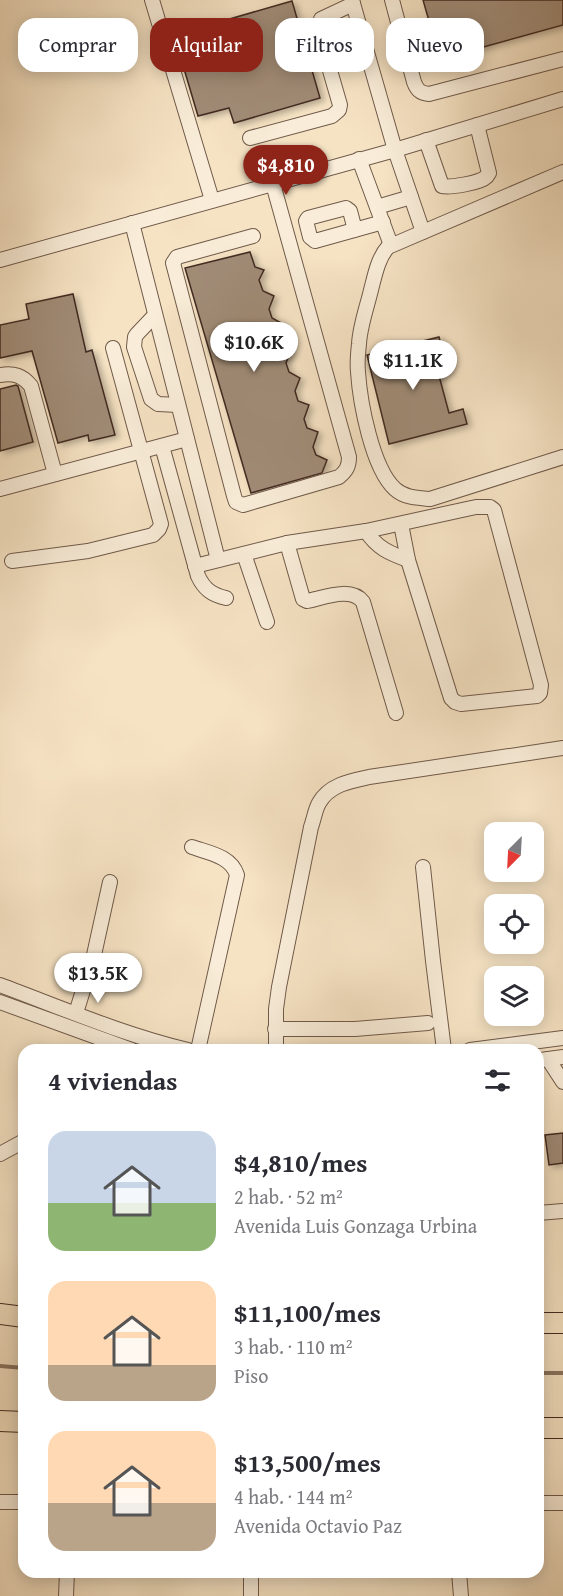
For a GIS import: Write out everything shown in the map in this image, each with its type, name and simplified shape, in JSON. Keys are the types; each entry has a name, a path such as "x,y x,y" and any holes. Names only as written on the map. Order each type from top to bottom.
{"highway":[{"path":"0,1314 18,1316"},
{"path":"544,1323 563,1323"},
{"path":"0,1420 18,1422"},
{"path":"544,1428 563,1428"}],"street":[{"path":"152,0 212,200"},
{"path":"392,0 414,82 417,89 424,94 563,59"},
{"path":"250,138 332,116 339,110 340,105 318,29 321,19 353,2 395,150 423,232"},
{"path":"0,260 395,150 563,99"},
{"path":"426,141 442,186 448,188 485,178 489,172 477,125"},
{"path":"359,159 392,245"},
{"path":"563,172 392,245 382,255 376,272 359,341 357,370 363,412 375,453 386,477 395,489 406,496 430,499 563,457"},
{"path":"253,236 177,257 173,263 234,496 236,502 243,505 339,477 349,466 349,457 273,184"},
{"path":"378,207 411,197"},
{"path":"355,230 383,222"},
{"path":"132,223 218,560"},
{"path":"155,315 137,334 134,347 152,401 158,404 178,405"},
{"path":"12,561 88,551 157,533 160,524 113,348"},
{"path":"0,375 19,375 31,386 55,474"},
{"path":"0,489 187,439"},
{"path":"162,446 195,567 208,591 226,598"},
{"path":"195,567 287,543 366,531 476,507 490,507 494,510 541,685 537,696 461,704 451,698 408,560 401,524"},
{"path":"366,531 372,542 379,547 408,560"},
{"path":"287,543 303,599 307,601 349,594 360,598 363,602 396,712"},
{"path":"244,554 267,622"},
{"path":"276,1044 279,987 311,827 319,803 331,790 345,782 369,777 563,748"},
{"path":"192,847 229,861 235,867 237,875 199,1044"},
{"path":"423,867 443,1044"},
{"path":"76,1013 94,955 110,882"},
{"path":"0,985 164,1044"},
{"path":"0,1002 102,1044"},
{"path":"275,1029 355,1029 428,1023"},
{"path":"105,1044 116,1028"},
{"path":"516,1044 563,1038"},
{"path":"544,1059 563,1057"},
{"path":"544,1060 563,1082"},
{"path":"0,1154 18,1144"},
{"path":"544,1213 563,1211"},
{"path":"0,1502 18,1502"},
{"path":"544,1503 563,1503"},
{"path":"66,1596 67,1578"},
{"path":"251,1578 251,1596"},
{"path":"459,1578 460,1596"}],"building":[{"path":"423,0 563,0 563,25 484,47 484,18 428,18"},
{"path":"292,1 297,18 275,18 275,72 312,72 320,98 234,123 229,108 198,116 185,72 263,72 263,18 233,18"},
{"path":"250,252 255,267 264,270 259,280 263,291 274,296 269,309 272,318 283,324 277,335 281,346 291,351 286,363 289,372 300,378 295,391 298,401 309,405 304,419 307,428 318,432 313,447 316,455 327,460 322,473 251,493 185,268"},
{"path":"73,294 86,352 92,350 115,435 89,441 88,435 58,443 32,351 0,358 0,325 29,319 26,304"},
{"path":"439,337 448,370 438,372 449,413 463,409 467,424 389,444 367,355"},
{"path":"16,385 33,442 0,451 0,389"},
{"path":"563,1133 563,1163 549,1165 545,1135"}],"waterway":[{"path":"0,1366 18,1368"},
{"path":"544,1373 563,1373"}]}
